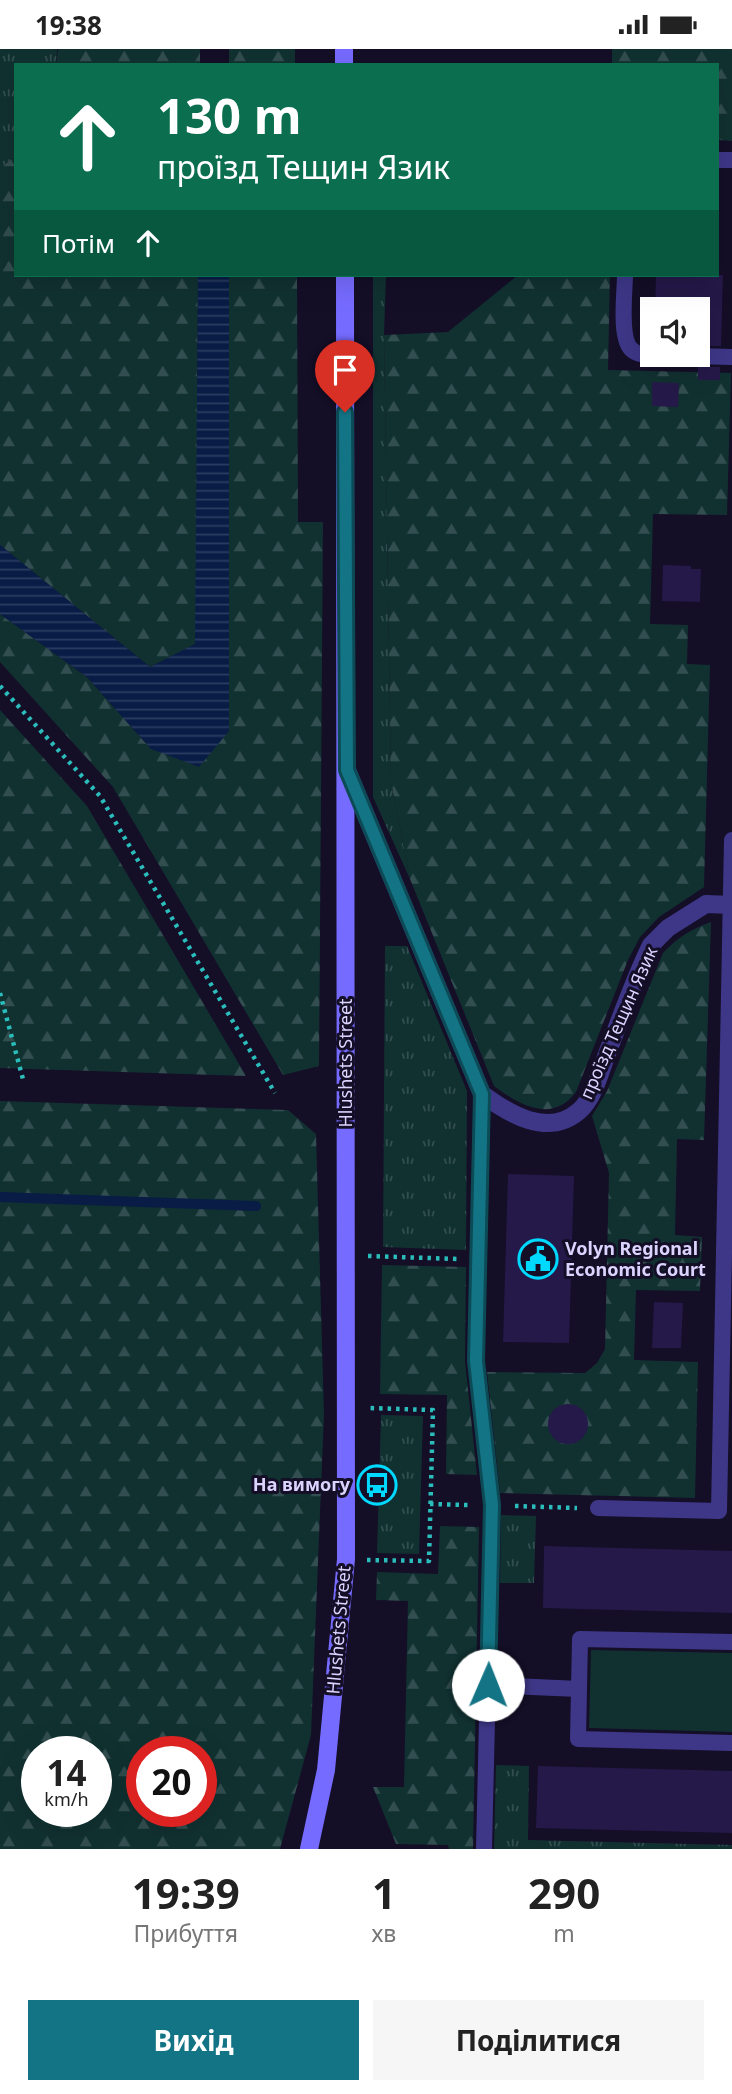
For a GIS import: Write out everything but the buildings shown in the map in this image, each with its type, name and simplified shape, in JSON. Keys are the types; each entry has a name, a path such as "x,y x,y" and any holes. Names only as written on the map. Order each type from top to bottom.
{"street":[{"name":"Hlushets Street","path":"309,1849 326,1770 346,1559 345,277"},
{"path":"347,770 482,1094"},
{"name":"проїзд Тещин Язик","path":"482,1094 511,1114 533,1122 566,1119 579,1111 595,1085 651,945 667,928 706,904 731,905"}],"lane":[{"path":"625,277 626,341 631,349 640,354"},
{"path":"710,356 732,357"},
{"path":"598,1508 719,1511 726,1490 732,840"},
{"path":"482,1094 476,1361 492,1505 485,1849"},
{"path":"732,1642 580,1639 578,1739 732,1743"},
{"path":"488,1685 579,1689"}],"path":[{"path":"0,686 100,796 275,1093"},
{"path":"0,993 24,1083"},
{"path":"346,1255 478,1259"},
{"path":"346,1407 433,1410 429,1562 346,1559"},
{"path":"540,1507 598,1508"}],"green space":[{"path":"0,49 57,49 56,63 14,63 14,157 0,169"},
{"path":"58,49 200,49 200,63 56,63"},
{"path":"229,49 295,49 295,63 229,63"},
{"path":"612,49 732,49 732,141 719,140 719,63 612,63"},
{"path":"14,157 14,277 198,277 196,644 150,667 0,545 0,169"},
{"path":"229,277 297,277 298,522 323,522 319,1066 283,1075 113,787 0,662 0,614 87,677 151,749 229,731"},
{"path":"373,277 386,277 384,335 391,782 410,879 373,797"},
{"path":"516,277 610,277 608,370 731,373 727,515 653,514 650,624 688,625 687,664 710,665 704,887 659,917 640,937 628,960 576,1092 567,1102 546,1109 525,1105 494,1086 410,879 391,782 384,335 448,332"},
{"path":"0,710 87,806 246,1076 0,1068"},
{"path":"711,922 704,1140 677,1139 675,1235 702,1237 700,1291 636,1290 634,1360 698,1362 695,1498 500,1493 487,1372 585,1373 597,1363 605,1349 609,1173 592,1116 607,1091 663,953 685,934"},
{"path":"385,946 407,946 467,1091 466,1250 383,1247"},
{"path":"0,1101 288,1110 316,1134 324,1414 311,1735 280,1849 0,1849"},
{"path":"382,1265 466,1267 465,1361 477,1475 446,1474 447,1395 380,1394"},
{"path":"381,1415 423,1416 419,1554 377,1553"},
{"path":"501,1515 536,1516 534,1583 500,1583"},
{"path":"440,1526 479,1527 473,1849 449,1849 448,1845 396,1844 373,1787 404,1787 408,1601 376,1600 377,1572 438,1574"},
{"path":"591,1650 732,1653 732,1732 589,1728"},
{"path":"496,1765 529,1766 528,1840 732,1845 732,1849 494,1849"}],"water":[{"path":"198,277 229,277 229,731 199,767 151,749 87,677 0,614 0,545 150,667 195,644"}],"waterway":[{"path":"0,1197 256,1206"}],"place":[{"name":"Volyn Regional Economic Court","path":"538,1259"},
{"name":"На вимогу","path":"377,1485"}],"route":[{"path":"345,412 347,770 482,1094 476,1361 492,1505 488,1685"}]}
